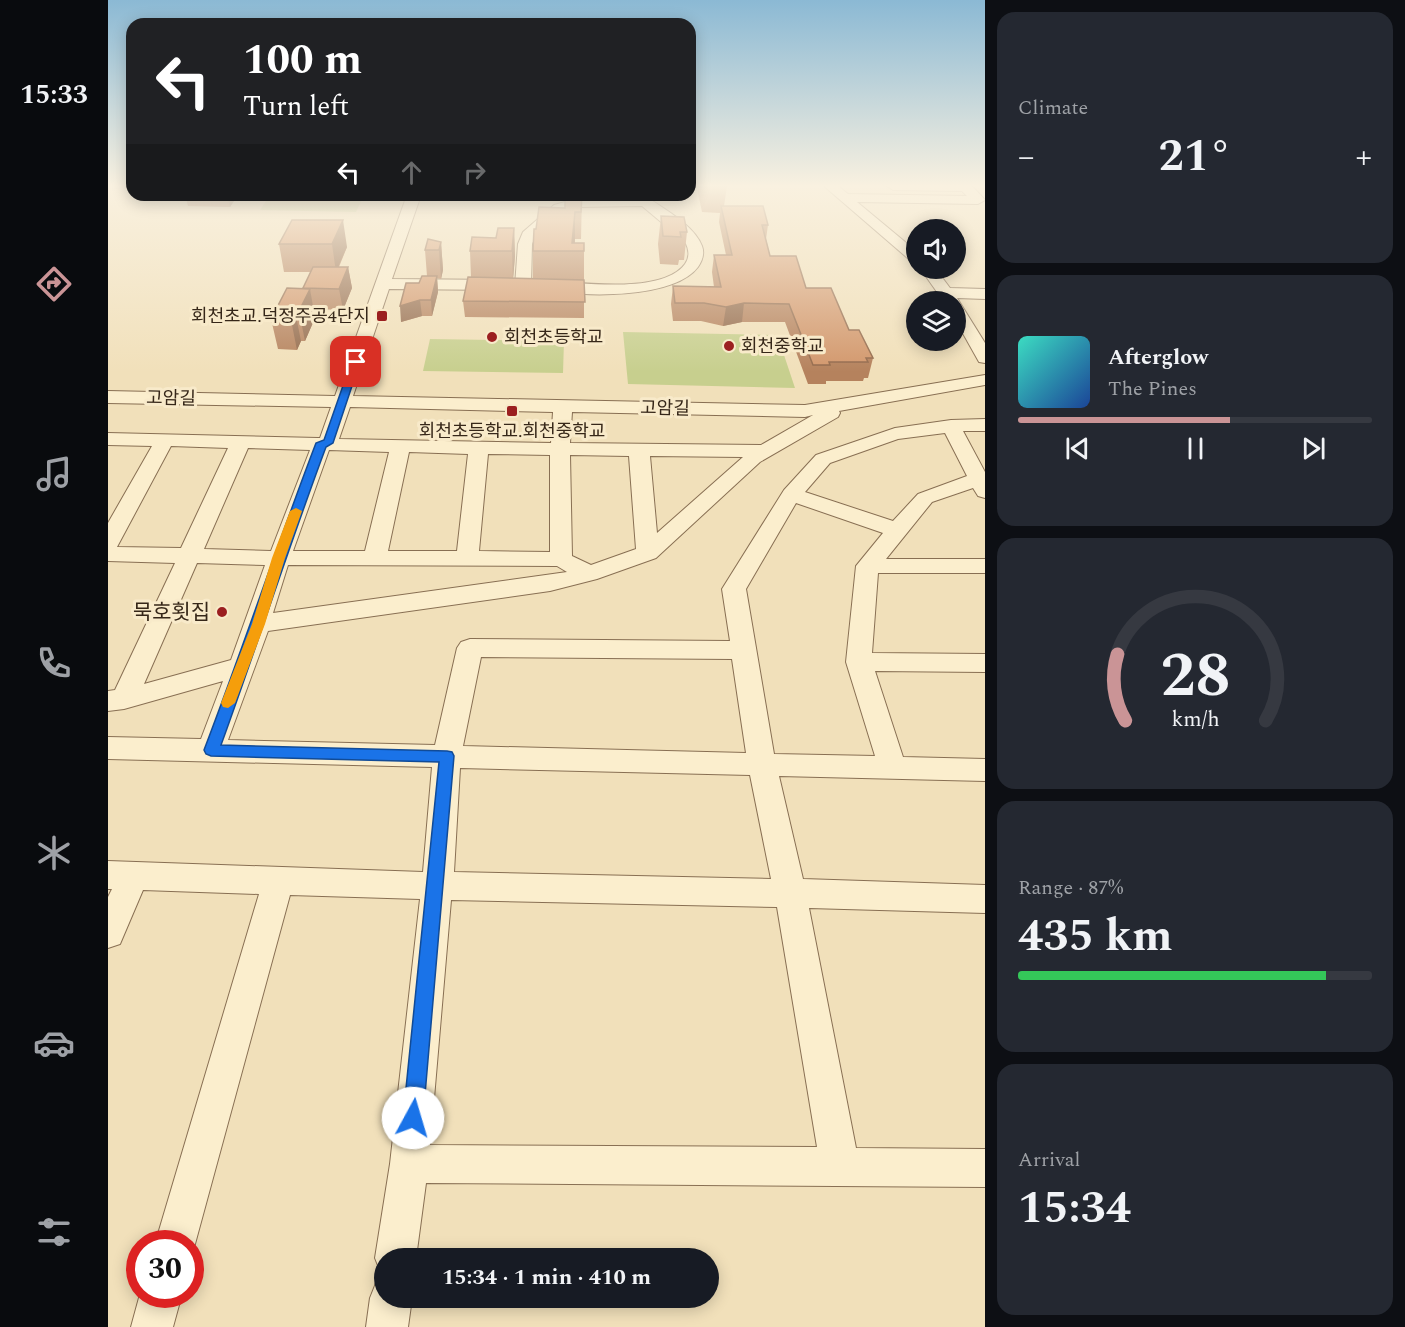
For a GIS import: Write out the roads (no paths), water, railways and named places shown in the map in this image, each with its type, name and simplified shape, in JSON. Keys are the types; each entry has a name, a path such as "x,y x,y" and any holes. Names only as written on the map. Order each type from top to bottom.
{"street":[{"path":"211,750 258,624 279,558 342,402 395,248"},
{"path":"523,286 525,248"},
{"path":"382,284 649,287 675,281 691,270 697,255 695,248"},
{"path":"935,279 944,291"},
{"path":"966,296 985,294"},
{"path":"966,325 985,358"},
{"name":"고암길","path":"108,397 805,411 985,380"},
{"path":"258,624 550,583 589,574 648,554 753,458 850,402"},
{"path":"561,559 560,449 563,406"},
{"path":"840,1166 790,893 762,764 734,589 791,494 823,459 894,434 951,426 985,425"},
{"path":"893,768 859,662 867,566 925,498 982,485 951,426"},
{"path":"108,439 479,448 763,451"},
{"path":"108,543 165,440"},
{"path":"116,700 188,556 241,442"},
{"path":"375,558 401,445"},
{"path":"467,559 479,448"},
{"path":"639,450 648,554"},
{"path":"791,494 897,530"},
{"path":"108,554 279,558 561,559 589,574"},
{"path":"867,566 985,566"},
{"path":"397,1248 409,1164 437,886 447,756 470,648 744,650"},
{"path":"859,662 985,663"},
{"path":"116,700 241,667"},
{"path":"108,748 985,770"},
{"path":"108,933 120,876 985,899"},
{"path":"179,1230 278,881"},
{"path":"409,1164 985,1167"},
{"path":"152,1327 157,1308"},
{"path":"387,1327 390,1308"}],"place":[{"name":"회천초교.덕정주공4단지","path":"382,316"},
{"name":"회천초등학교","path":"492,337"},
{"name":"회천중학교","path":"729,346"},
{"name":"회천초등학교.회천중학교","path":"512,411"},
{"name":"묵호횟집","path":"222,612"}]}
